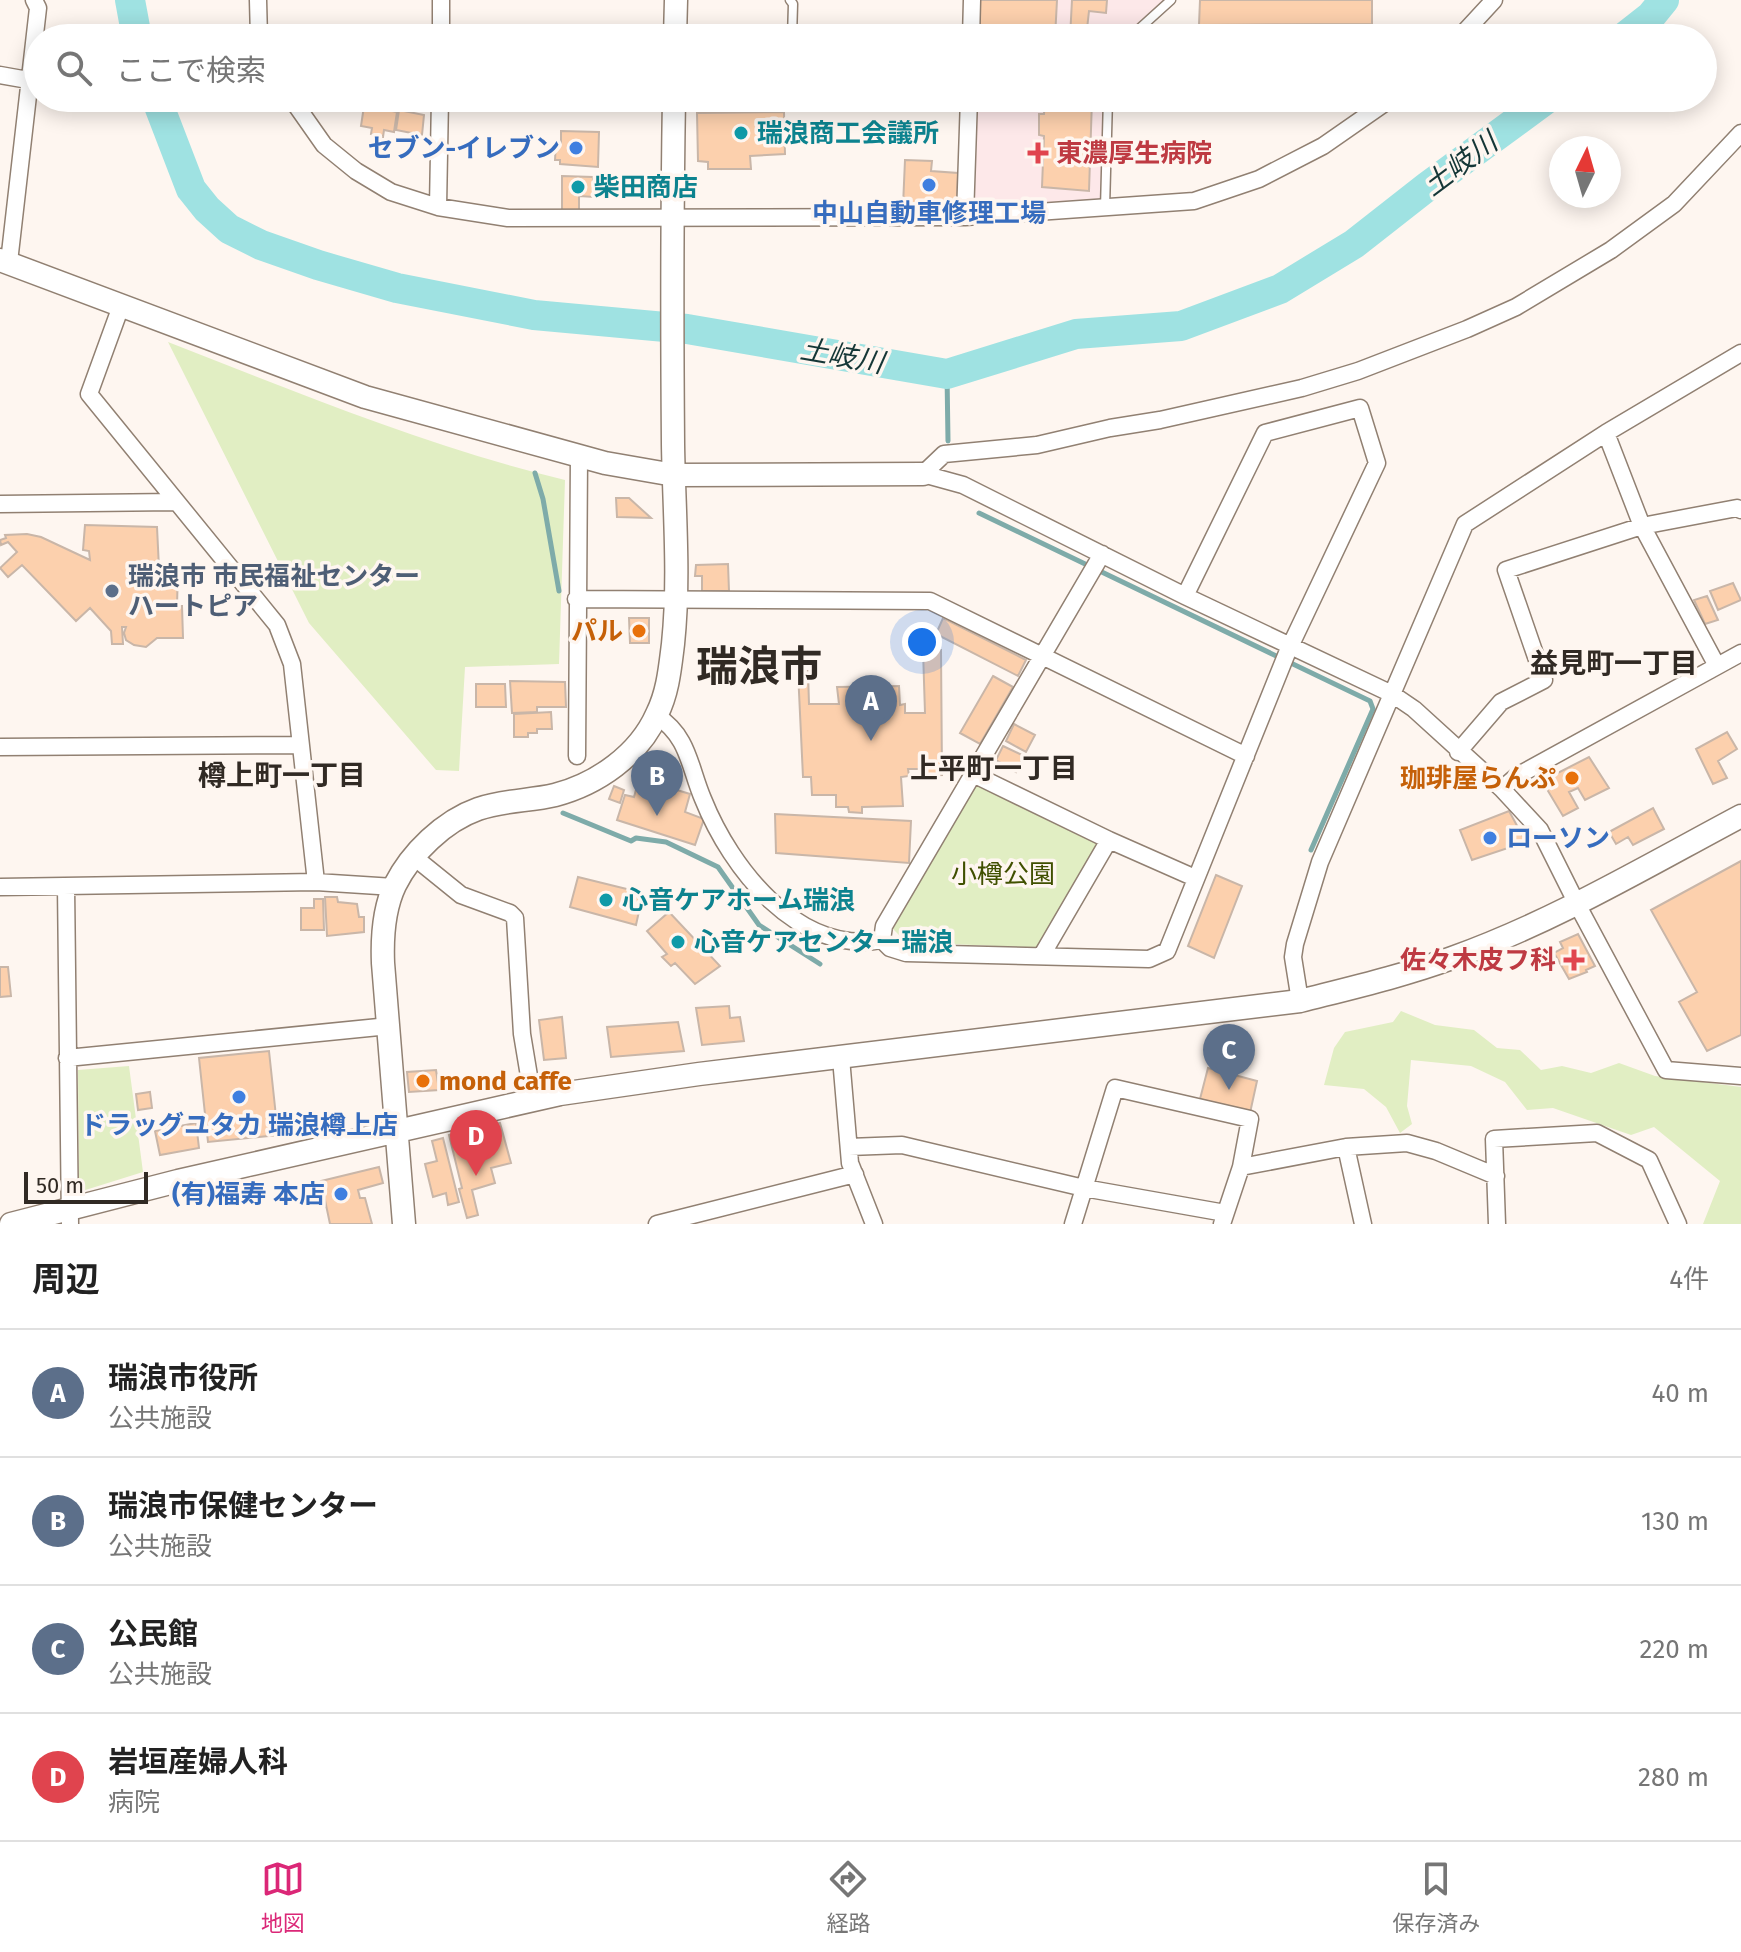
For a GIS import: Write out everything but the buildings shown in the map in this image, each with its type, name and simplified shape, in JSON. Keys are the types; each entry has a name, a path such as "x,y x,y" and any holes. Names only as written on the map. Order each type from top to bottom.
{"street":[{"path":"34,0 38,8 36,24"},
{"path":"258,0 259,24"},
{"path":"441,0 441,24"},
{"path":"675,24 676,0"},
{"path":"971,24 972,0"},
{"path":"1472,24 1494,0"},
{"path":"0,75 24,79"},
{"path":"24,110 4,261 365,397 579,456 674,475 923,474 963,485 1097,563 1185,596 1286,655 1392,694 1414,709 1502,789 1540,830 1666,1070 1741,1076"},
{"path":"301,112 324,145 356,171 391,192 438,207 508,218 965,217 1194,201 1259,179 1323,146 1372,112"},
{"path":"438,207 440,112"},
{"path":"404,1224 382,941 394,887 414,857 452,822 475,810 501,802 555,795 602,775 631,751 657,716 667,687 677,601 673,448 674,112"},
{"path":"965,217 969,112"},
{"path":"923,474 944,454 1037,445 1302,388 1358,371 1467,329 1516,307 1611,250 1674,204 1741,133"},
{"path":"121,306 89,394 277,625 292,664 316,882"},
{"path":"1300,1001 1293,957 1300,922 1320,862 1465,524 1606,433 1739,359"},
{"path":"882,940 890,948 906,953 1149,959 1167,951 1286,655 1377,463 1360,408 1265,433 1185,596"},
{"path":"1606,433 1642,526 1717,666"},
{"path":"577,756 579,456"},
{"path":"0,504 175,502"},
{"path":"1458,752 1501,702 1544,680 1506,570 1642,526 1737,508 1741,510"},
{"path":"882,940 884,926 1097,563"},
{"path":"576,599 930,601 1246,756"},
{"path":"1502,789 1517,776 1741,653"},
{"path":"657,716 680,736 704,801 721,835 744,872 774,904 805,927 834,939 859,944 882,940"},
{"path":"0,747 300,745"},
{"path":"973,774 1195,878"},
{"path":"11,1224 70,1216 178,1181 533,1100 641,1081 1300,1001 1455,957 1577,904 1741,816"},
{"path":"1042,955 1109,840"},
{"path":"414,857 461,895 510,913 515,918 522,1034 533,1100"},
{"path":"0,887 316,882 394,887"},
{"path":"66,886 70,1216"},
{"path":"67,1058 389,1026"},
{"path":"841,1058 850,1163 874,1224"},
{"path":"849,1147 902,1145 1084,1188 1224,1219 1241,1167 1250,1119 1115,1088 1084,1188 1073,1224"},
{"path":"1497,1224 1494,1139 1597,1133 1649,1160 1678,1224"},
{"path":"1241,1167 1346,1147 1407,1143 1436,1151 1496,1176"},
{"path":"1346,1147 1363,1224"},
{"path":"657,1224 855,1174"}],"lane":[{"path":"790,0 793,4 792,24"},
{"path":"1144,24 1171,0"},
{"path":"1105,209 1108,112"}],"shaded area":[{"path":"978,0 1166,0 1142,24 977,24"},
{"name":"東濃厚生病院","path":"971,112 1108,112 1105,209 966,208"}],"green space":[{"path":"168,342 414,435 565,480 559,664 465,667 459,771 436,770 309,623"},
{"name":"小樽公園","path":"976,782 1099,843 1040,948 906,942 893,929"},
{"path":"1401,1011 1435,1025 1474,1030 1497,1048 1520,1050 1541,1070 1562,1066 1591,1073 1619,1063 1655,1076 1741,1087 1741,1224 1703,1224 1720,1181 1654,1127 1631,1135 1553,1108 1527,1110 1505,1082 1471,1066 1411,1060 1407,1106 1412,1124 1400,1133 1386,1107 1364,1089 1324,1085 1334,1048 1345,1032 1393,1022"},
{"path":"129,1066 143,1172 79,1192 78,1070"}],"waterway":[{"name":"土岐川","path":"130,0 134,24"},
{"name":"土岐川","path":"1641,24 1664,0"},
{"name":"土岐川","path":"161,112 191,189 207,209 229,229 261,245 318,265 397,288 534,315 687,329 947,374 1076,334 1181,326 1280,289 1354,244 1529,112"},
{"path":"947,374 948,441"},
{"path":"535,473 543,499 559,591"},
{"path":"979,513 1370,701 1373,709 1311,850"},
{"path":"563,813 631,841 636,838 666,842 718,867 759,925 820,964"}],"place":[{"name":"瑞浪商工会議所","path":"741,133"},
{"name":"セブン-イレブン","path":"576,148"},
{"name":"東濃厚生病院","path":"1038,153"},
{"name":"中山自動車修理工場","path":"929,185"},
{"name":"柴田商店","path":"578,187"},
{"name":"瑞浪市 市民福祉センター ハートピア","path":"112,591"},
{"name":"パル","path":"639,631"},
{"name":"瑞浪市役所","path":"871,741"},
{"name":"珈琲屋らんぷ","path":"1572,778"},
{"name":"瑞浪市保健センター","path":"657,816"},
{"name":"ローソン","path":"1490,838"},
{"name":"心音ケアホーム瑞浪","path":"606,900"},
{"name":"心音ケアセンター瑞浪","path":"678,942"},
{"name":"佐々木皮フ科","path":"1574,960"},
{"name":"mond caffe","path":"423,1081"},
{"name":"公民館","path":"1229,1090"},
{"name":"ドラッグユタカ 瑞浪樽上店","path":"239,1097"},
{"name":"岩垣産婦人科","path":"476,1176"},
{"name":"(有)福寿 本店","path":"341,1194"}],"district":[{"name":"益見町一丁目","path":"1614,663"},
{"name":"瑞浪市","path":"759,667"},
{"name":"上平町一丁目","path":"994,768"},
{"name":"樽上町一丁目","path":"282,775"}]}
